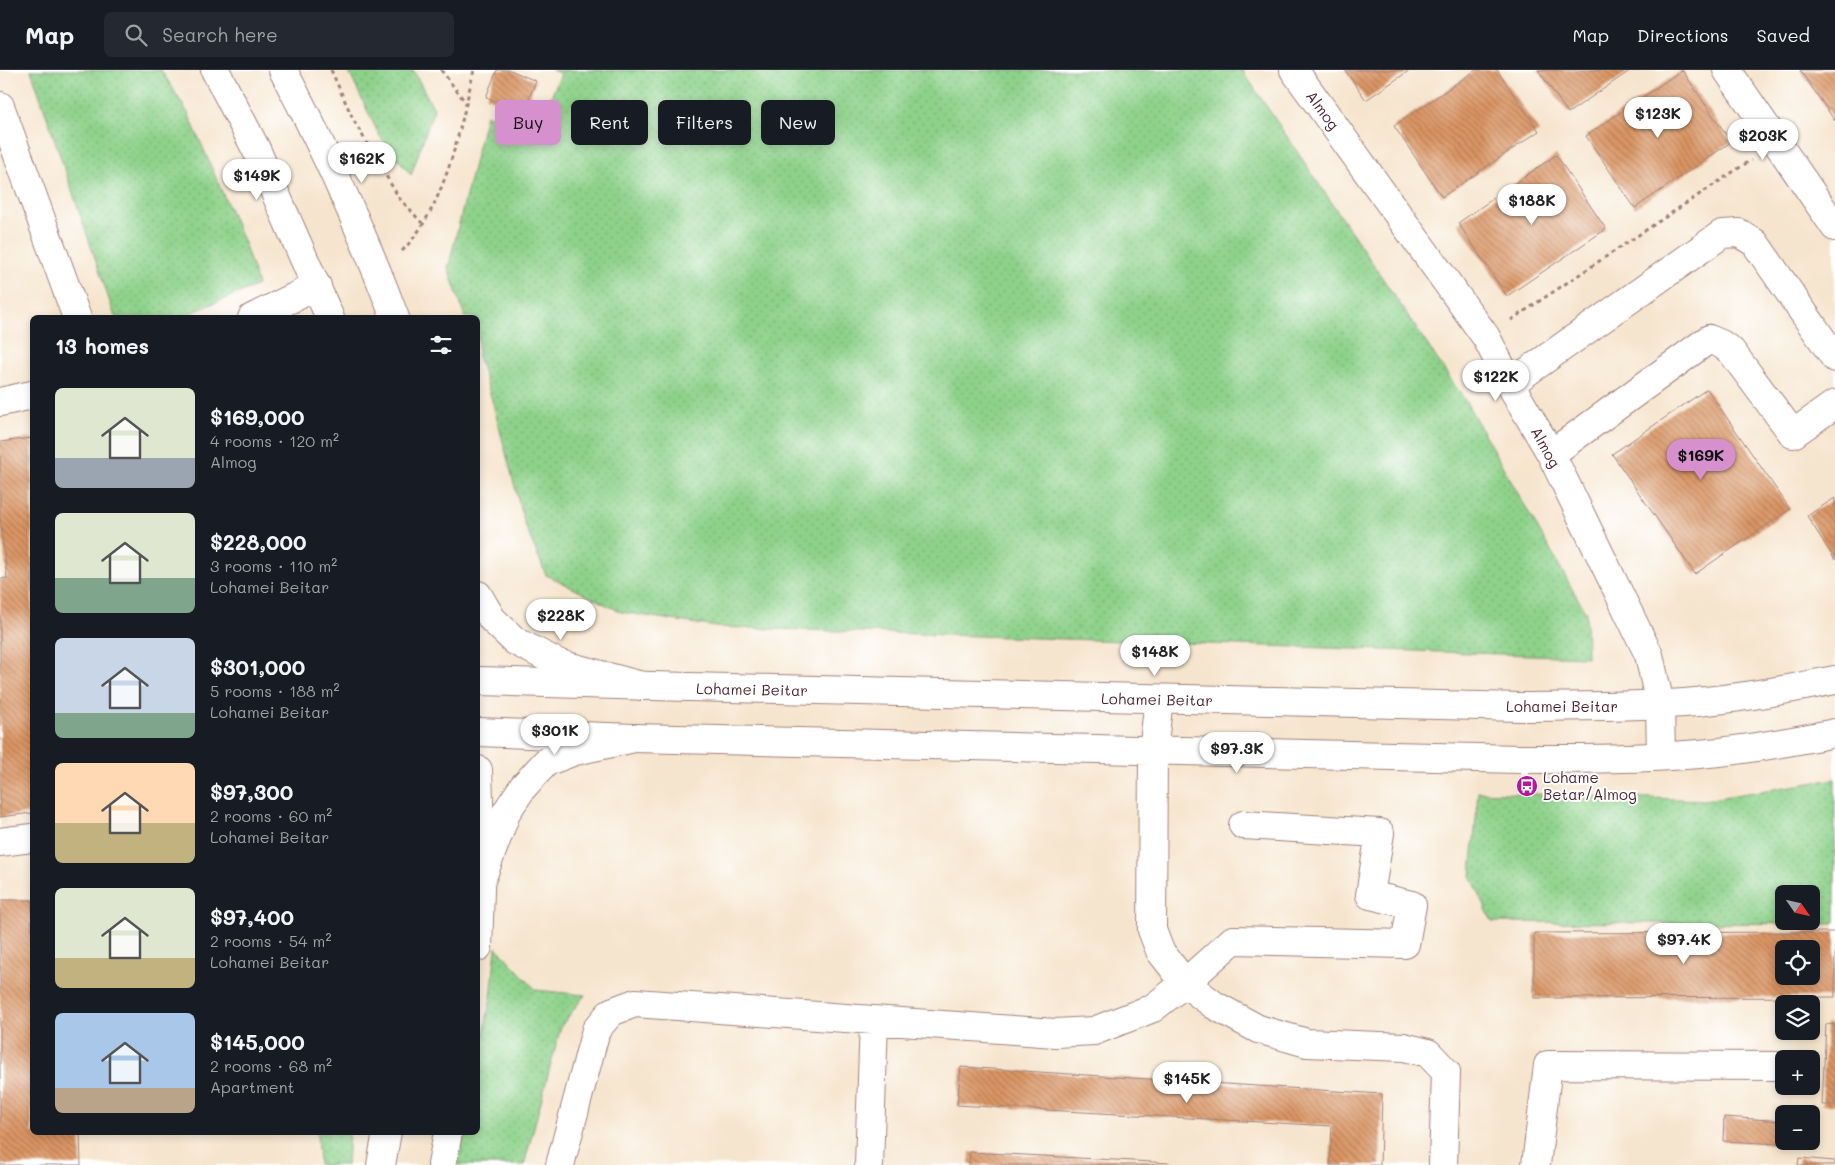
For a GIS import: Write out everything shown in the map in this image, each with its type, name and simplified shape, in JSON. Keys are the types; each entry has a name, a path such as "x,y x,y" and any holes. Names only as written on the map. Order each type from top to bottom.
{"street":[{"path":"215,70 256,148 329,315"},
{"path":"283,70 314,130 394,315"},
{"name":"Almog","path":"1294,70 1486,336 1510,384 1551,454 1649,655 1660,704 1661,756"},
{"path":"1727,70 1835,227"},
{"path":"0,106 76,315"},
{"path":"1510,384 1722,234 1740,233 1754,243 1835,358"},
{"path":"258,315 317,286"},
{"path":"1551,454 1708,339 1732,351 1793,434 1835,404"},
{"path":"0,402 30,394"},
{"path":"480,599 492,619 514,641 560,664 642,686"},
{"name":"Lohamei Beitar","path":"480,681 1158,699 1501,706 1608,706 1695,702 1770,693 1835,680"},
{"path":"1158,699 1153,751 1152,930 1160,951 1185,984 1214,1006 1258,1029 1307,1043 1404,1046 1428,1053 1446,1072 1443,1165"},
{"path":"480,732 634,738 1520,759 1610,758 1699,754 1778,744 1835,733"},
{"path":"480,883 507,811 523,787 546,762 575,751 634,738"},
{"path":"560,1165 596,1030 611,1012 635,1004 1055,1033 1094,1031 1153,1008 1185,984 1233,940 1405,944 1412,905 1370,895 1380,833 1242,825"},
{"path":"0,842 30,838"},
{"path":"869,1165 874,1021"},
{"path":"1536,1165 1548,1065 1775,1066"},
{"path":"381,1165 386,1135"},
{"path":"442,1165 447,1135"}],"path":[{"path":"331,70 354,121 399,198 422,223"},
{"path":"441,70 466,103"},
{"path":"378,275 409,244 435,204 456,146 474,70"},
{"path":"1486,336 1776,143"}],"green space":[{"path":"31,70 161,70 188,113 245,245 258,285 186,315 114,315"},
{"path":"348,70 413,70 434,109 411,175 379,135"},
{"path":"552,70 1242,70 1466,402 1586,613 1587,657 716,627 621,612 546,575 525,525 492,400 480,362 480,315 464,315 448,268 486,115 495,117 495,145 561,145 561,100 550,100 561,74"},
{"path":"1835,779 1835,924 1820,924 1820,885 1775,885 1775,924 1492,922 1471,876 1478,792 1704,800"},
{"path":"496,947 536,990 585,995 561,1026 524,1165 458,1165 464,1135 480,1135 480,1054 491,997"},
{"path":"317,1135 349,1135 347,1165 319,1165"}],"building":[{"path":"497,70 510,70 536,81 528,100 495,101 486,97"},
{"path":"1345,70 1410,70 1366,100"},
{"path":"1476,70 1497,70 1539,131 1442,197 1394,126"},
{"path":"1538,70 1631,70 1568,113"},
{"path":"1682,70 1731,142 1635,208 1586,136"},
{"path":"1800,70 1835,70 1835,121"},
{"path":"1556,155 1606,229 1507,296 1458,223"},
{"path":"1707,389 1790,509 1695,574 1612,454"},
{"path":"30,438 30,813 0,817 0,579 7,578 0,517 0,442"},
{"path":"1835,498 1835,560 1807,516"},
{"path":"0,900 30,900 30,1135 80,1135 81,1165 0,1165"},
{"path":"1835,932 1835,997 1775,995 1775,997 1534,998 1534,933"},
{"path":"1826,1024 1835,1025 1835,1105 1822,1105"},
{"path":"961,1067 1382,1094 1380,1165 1330,1165 1332,1126 957,1105"},
{"path":"1724,1117 1775,1120 1775,1144 1723,1141"},
{"path":"970,1152 1170,1163 1170,1165 969,1165"},
{"path":"1799,1158 1835,1161 1835,1165 1798,1165"}],"place":[{"name":"Lohame Betar/Almog","path":"1527,786"}]}
